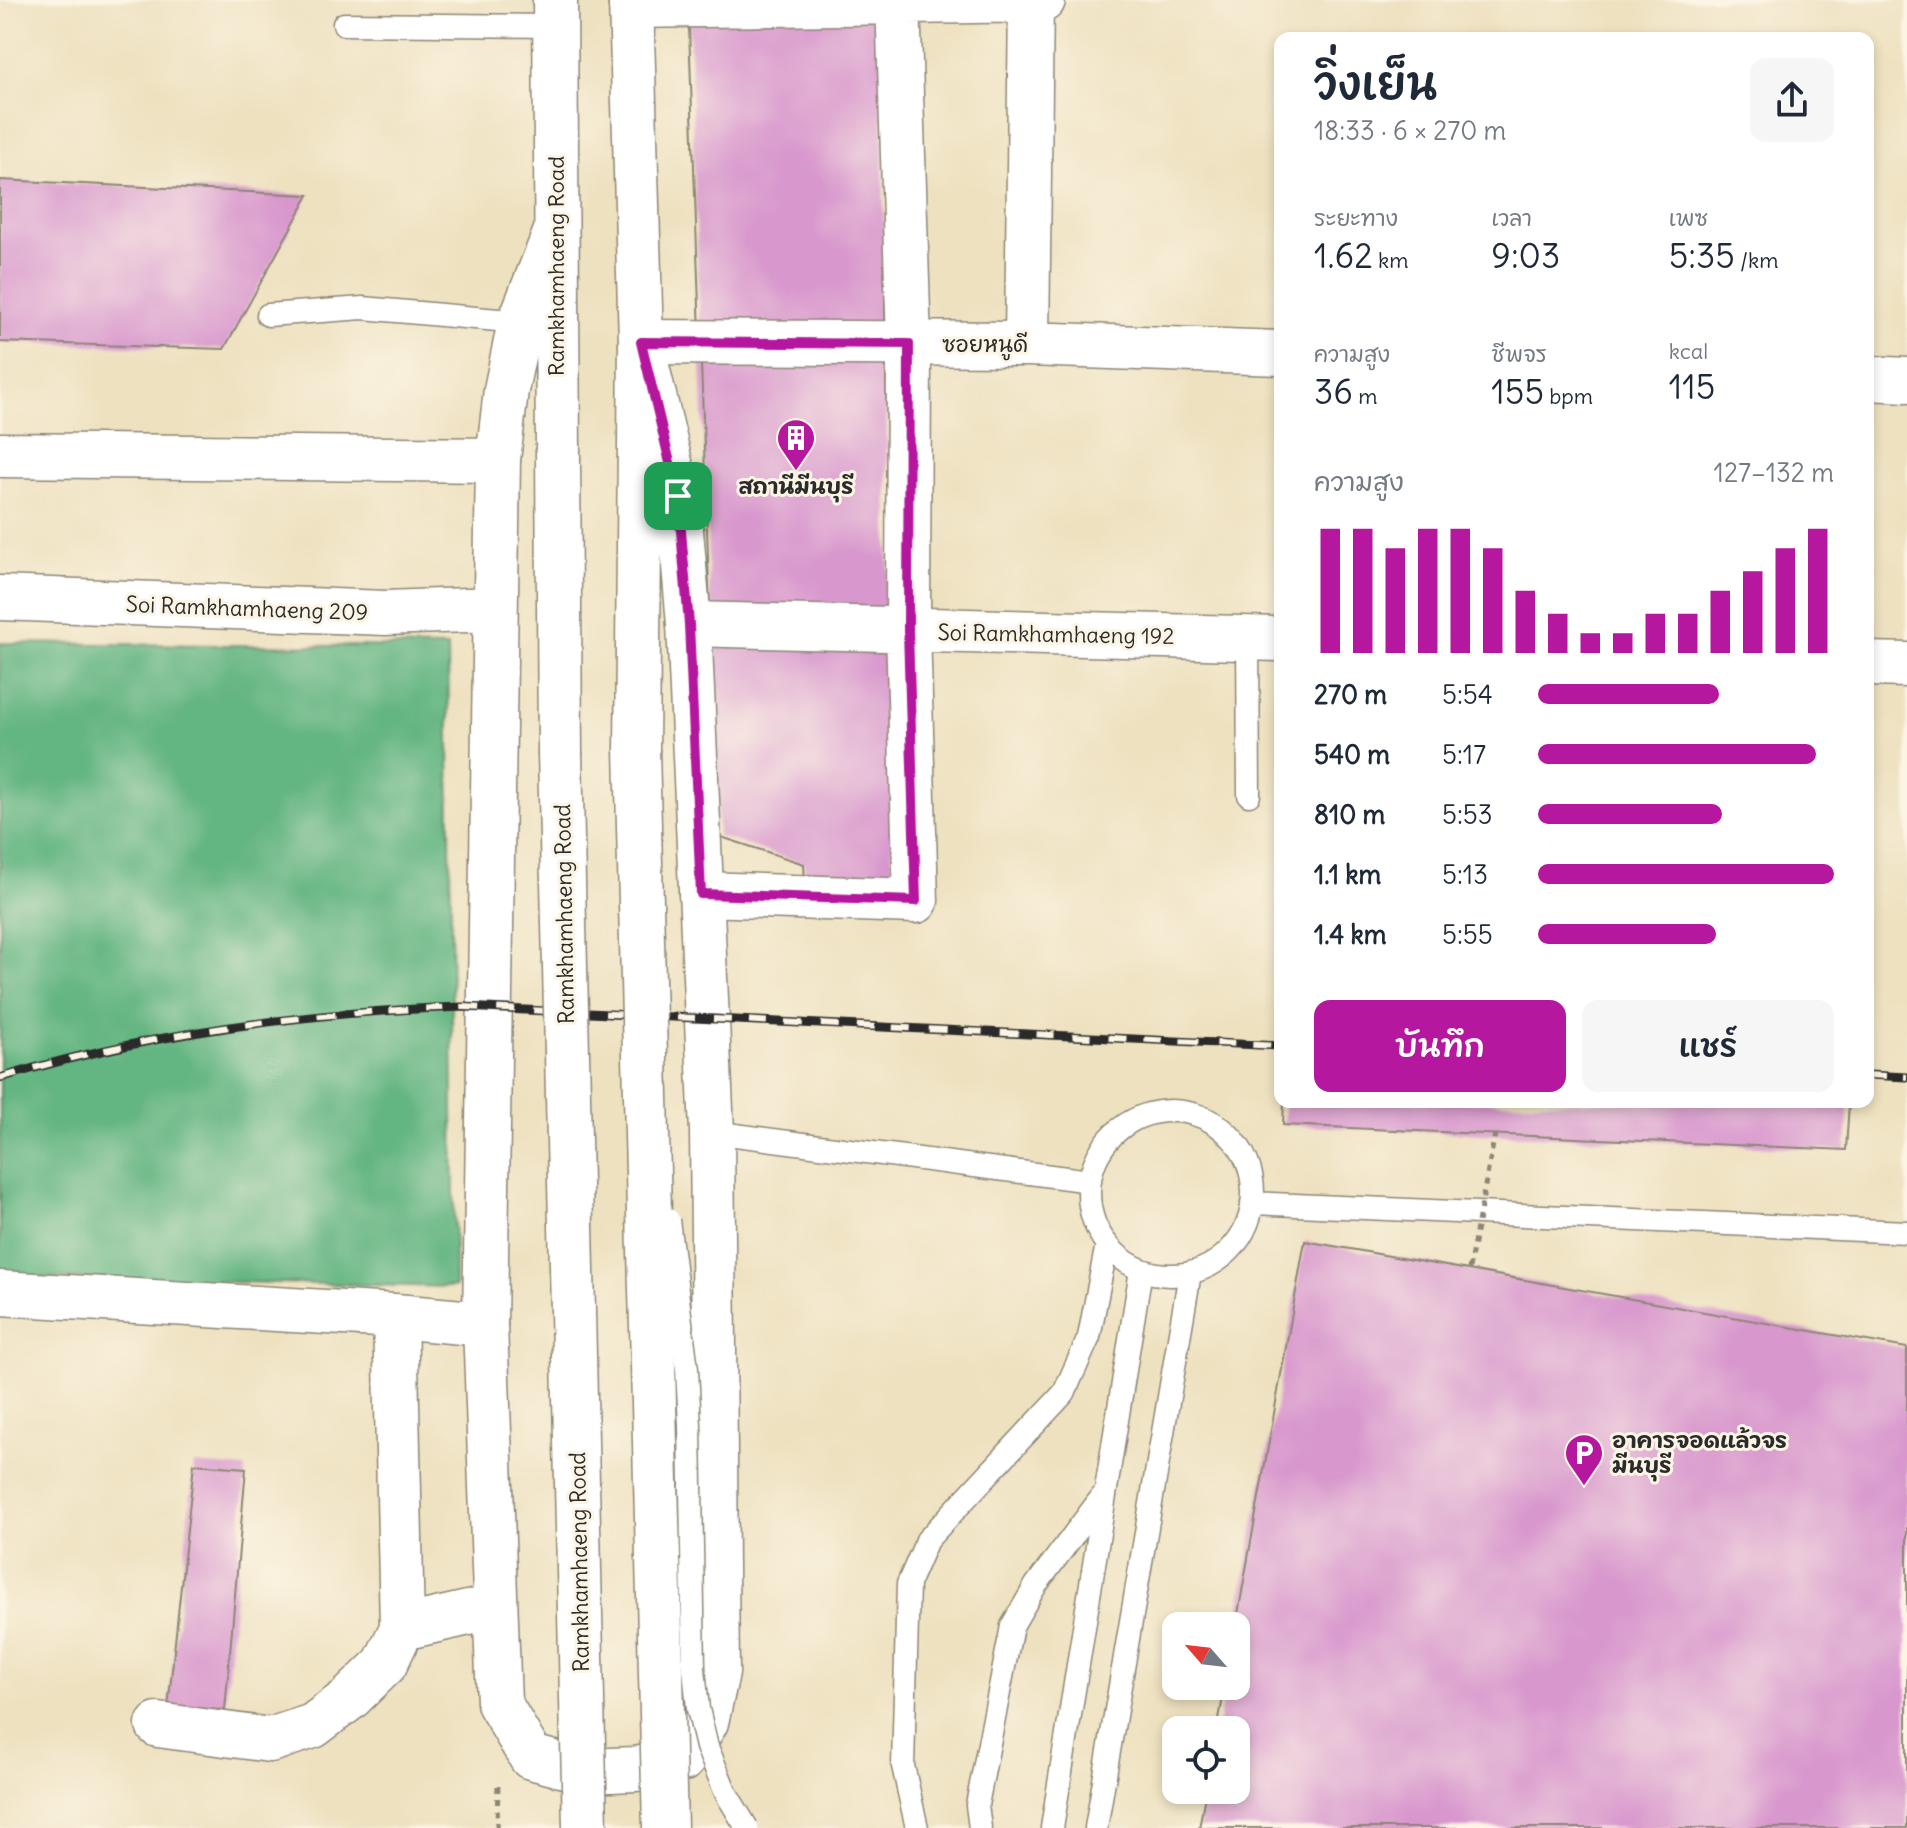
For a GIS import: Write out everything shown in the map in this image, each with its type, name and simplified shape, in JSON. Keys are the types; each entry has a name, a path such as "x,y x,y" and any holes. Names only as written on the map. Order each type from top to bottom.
{"main road":[{"path":"1027,344 1031,0"},
{"path":"665,1828 637,749 641,342 631,2 1043,0"},
{"path":"701,894 916,901 908,630 909,344 898,2"},
{"name":"Ramkhamhaeng Road","path":"556,13 560,752 585,1828"},
{"path":"556,231 520,322 506,390 498,460 485,1324 499,1703 531,1757 584,1771 636,1769 683,1759 706,1722 717,1673 712,1132 689,624 678,496 641,342"},
{"name":"ซอยหนูดี","path":"641,342 1027,344 1274,353"},
{"path":"1874,378 1907,380"},
{"path":"0,455 498,460"},
{"name":"Soi Ramkhamhaeng 209","path":"0,598 385,613 495,609"},
{"name":"Soi Ramkhamhaeng 192","path":"689,624 1264,639"},
{"path":"1874,664 1907,665"},
{"path":"0,1293 485,1324"},
{"path":"158,1725 270,1740 313,1726 349,1699 385,1664 402,1628 395,1316"},
{"path":"402,1628 495,1607"}],"lane":[{"path":"344,24 556,13"},
{"path":"268,315 363,308 520,322"},
{"path":"1249,795 1264,639"},
{"path":"645,1085 673,1252 687,1369 694,1668 698,1709 707,1747 721,1782 747,1828"},
{"path":"1172,1110 1198,1114 1222,1127 1239,1146 1250,1170 1252,1203 1248,1222 1235,1245 1215,1263 1190,1273 1164,1276 1141,1270 1113,1253 1096,1230 1088,1202 1090,1181 1101,1147 1121,1127 1146,1114 1172,1110"},
{"path":"712,1132 1090,1181"},
{"path":"1252,1203 1907,1232"},
{"path":"917,1828 903,1766 908,1584 927,1540 1064,1393 1089,1337 1107,1244"},
{"path":"1052,1828 1141,1270"},
{"path":"1096,1828 1190,1273"},
{"path":"980,1828 977,1805 1012,1626 1036,1585 1106,1492"}],"path":[{"path":"1469,1269 1495,1134"}],"green space":[{"path":"0,643 448,647 455,1287 0,1277"}],"building":[{"name":"สถานีมีนบุรี","path":"688,0 881,0 893,884 805,884 804,864 718,836"},
{"path":"0,180 309,195 224,349 0,342"},
{"path":"1284,1108 1849,1108 1846,1150 1283,1125"},
{"name":"อาคารจอดแล้วจร มีนบุรี","path":"1305,1241 1907,1348 1907,1828 1199,1828 1203,1804 1250,1804 1250,1716 1220,1716 1222,1700 1250,1700 1250,1612 1238,1612"},
{"path":"194,1464 246,1468 225,1710 168,1708"}],"railway":[{"path":"0,1078 114,1048 229,1027 346,1014 464,1007 1274,1046"},
{"path":"1874,1075 1907,1077"}],"place":[{"name":"สถานีมีนบุรี","path":"796,472"},
{"name":"อาคารจอดแล้วจร มีนบุรี","path":"1584,1487"}],"route":[{"path":"641,342 909,344 908,630 916,901 701,894 689,624 678,496 641,342"}]}
